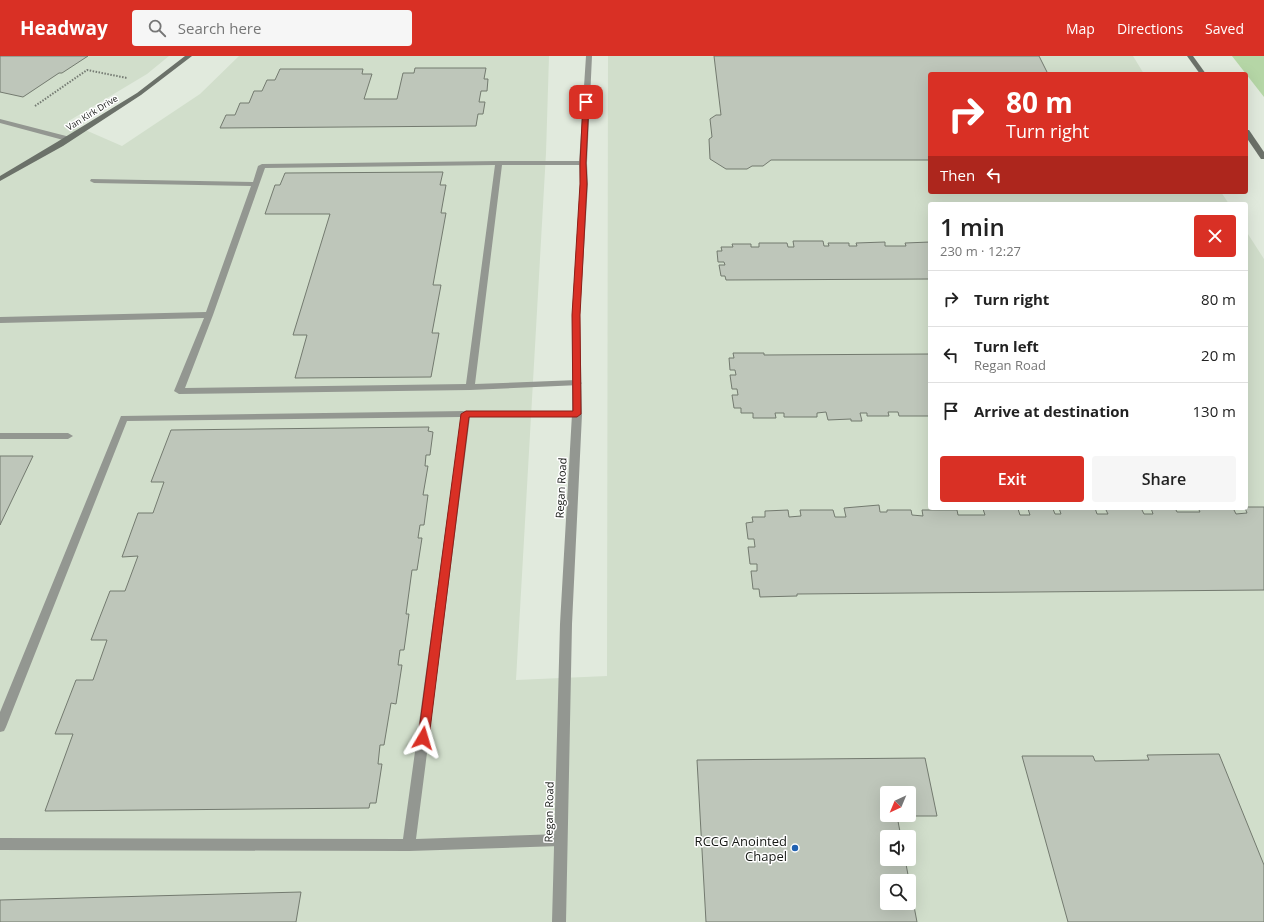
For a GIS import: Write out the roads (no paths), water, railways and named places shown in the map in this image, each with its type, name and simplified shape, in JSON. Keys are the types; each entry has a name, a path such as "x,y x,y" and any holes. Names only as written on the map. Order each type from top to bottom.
{"street":[{"name":"Van Kirk Drive","path":"0,179 67,139 153,84 189,56"},
{"name":"Regan Road","path":"559,922 566,624 577,414 576,315 584,184 583,163 589,56"},
{"path":"1190,56 1202,72"},
{"path":"0,121 67,139"},
{"path":"1248,135 1264,157"},
{"path":"470,387 499,163"},
{"path":"577,383 470,387 179,391 209,315 262,166 583,163"},
{"path":"94,181 255,184"},
{"path":"0,320 209,315"},
{"path":"409,845 466,414"},
{"path":"0,727 124,418 577,414"},
{"path":"0,436 68,436"},
{"path":"0,844 409,845 560,840"}],"place":[{"name":"RCCG Anointed Chapel","path":"795,848"}]}
